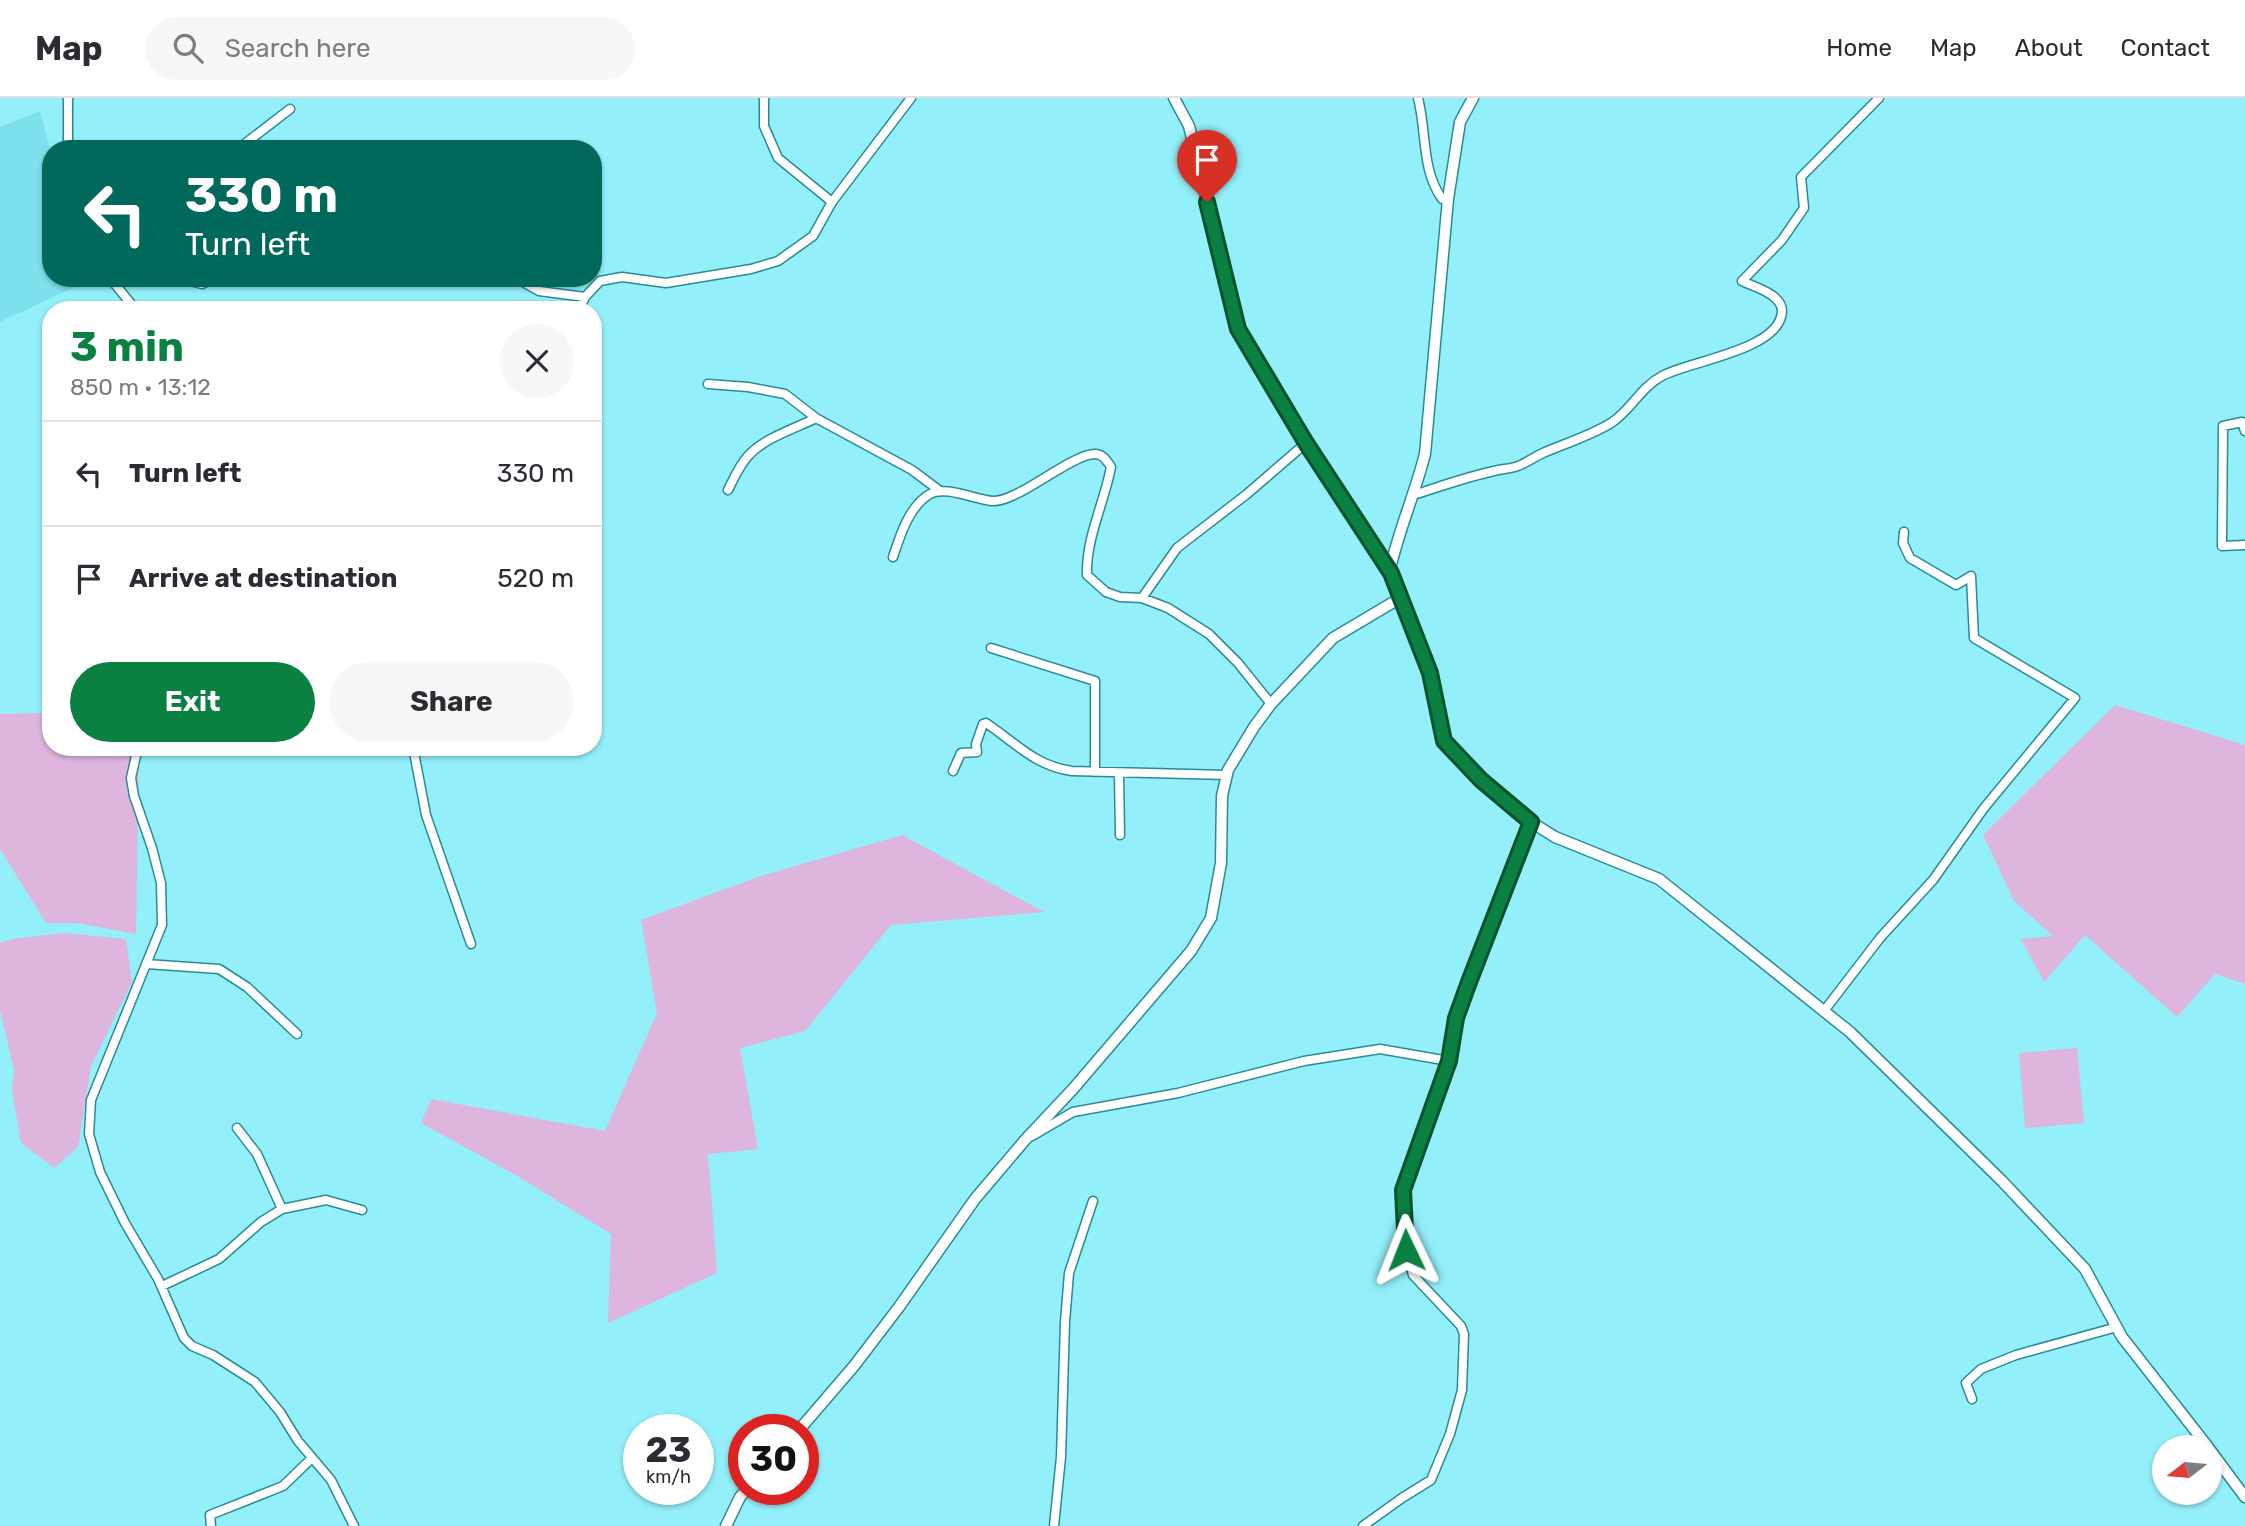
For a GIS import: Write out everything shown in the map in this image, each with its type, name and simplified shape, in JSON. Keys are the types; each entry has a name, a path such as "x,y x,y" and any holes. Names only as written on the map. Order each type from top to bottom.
{"street":[{"path":"68,98 68,140"},
{"path":"764,98 764,126 778,158 832,202"},
{"path":"602,281 622,278 666,283 751,269 778,261 813,236 832,202 911,98"},
{"path":"1174,98 1189,126 1238,329 1306,443 1390,569 1430,673 1444,741 1481,780 1531,822 1555,837 1659,879 1850,1032 2002,1181 2085,1269 2122,1337 2198,1435"},
{"path":"1418,98 1427,171 1442,200 1448,199"},
{"path":"1390,569 1401,524 1425,454 1448,199 1460,122 1473,98"},
{"path":"1412,495 1516,467 1578,440 1613,422 1661,377 1763,339 1778,324 1782,313 1780,303 1772,295 1742,281 1782,240 1804,208 1801,177 1879,98"},
{"path":"250,140 290,109"},
{"path":"117,287 129,301"},
{"path":"533,287 585,298"},
{"path":"584,301 595,287"},
{"path":"708,384 748,387 785,394 816,418 912,470 940,491 995,501 1014,496 1082,458 1095,454 1104,457 1111,467 1091,533 1087,575 1106,592 1119,597 1142,598 1168,608 1209,634 1238,663 1271,704"},
{"path":"728,490 749,454 765,443 816,418"},
{"path":"2245,431 2242,422 2223,426 2222,546 2245,545"},
{"path":"1142,598 1177,548 1247,494 1306,443"},
{"path":"893,557 904,527 919,505 930,494 940,491"},
{"path":"1824,1012 1881,938 1933,880 1983,808 2075,698 1974,638 1971,576 1956,586 1910,558 1903,543 1904,532"},
{"path":"813,1414 899,1307 975,1199 1191,951 1211,918 1221,863 1222,796 1227,775 1254,727 1271,704 1332,638 1402,597"},
{"path":"991,648 1095,681 1095,772"},
{"path":"953,771 961,753 977,752 976,744 985,723 1027,754 1053,769 1227,775"},
{"path":"136,756 131,778 161,883 162,925 91,1100 89,1134 100,1172 125,1223 162,1286 184,1338 192,1346 213,1355 255,1382 280,1412 298,1441 331,1480 354,1526"},
{"path":"415,756 426,815 471,944"},
{"path":"1119,773 1120,835"},
{"path":"1363,1526 1430,1480 1450,1434 1462,1390 1464,1334 1461,1326 1413,1275 1406,1250 1403,1190 1449,1061 1456,1018 1531,822"},
{"path":"146,964 219,970 247,987 297,1034"},
{"path":"1025,1140 1073,1112 1178,1093 1304,1060 1380,1049 1449,1061"},
{"path":"237,1128 257,1154 282,1209"},
{"path":"162,1286 219,1259 261,1222 282,1209 326,1200 362,1210"},
{"path":"1054,1526 1061,1457 1069,1272 1093,1201"},
{"path":"1972,1399 1966,1383 1981,1369 2016,1355 2118,1327"},
{"path":"211,1526 210,1515 283,1486 313,1458"},
{"path":"2222,1466 2245,1497"},
{"path":"726,1526 736,1505"}],"shaded area":[{"path":"40,111 47,140 42,140 42,287 75,287 0,322 0,127"},
{"path":"2115,705 2245,745 2245,984 2215,974 2177,1017 2085,935 2044,982 2021,939 2053,936 2014,901 1983,835"},
{"path":"42,713 42,756 139,756 136,934 77,923 46,923 0,849 0,714"},
{"path":"902,835 1044,912 891,925 805,1031 740,1048 758,1149 708,1154 717,1273 608,1323 611,1234 519,1177 421,1123 431,1099 605,1131 657,1013 641,920 761,876"},
{"path":"64,933 126,939 132,982 91,1066 78,1147 54,1168 21,1143 12,1090 14,1070 0,1010 0,943"},
{"path":"2077,1048 2084,1123 2025,1128 2019,1053"}],"route":[{"path":"1207,202 1238,329 1306,443 1391,573 1430,673 1444,741 1481,780 1531,822 1475,963 1456,1018 1449,1061 1403,1190 1406,1250"}]}
